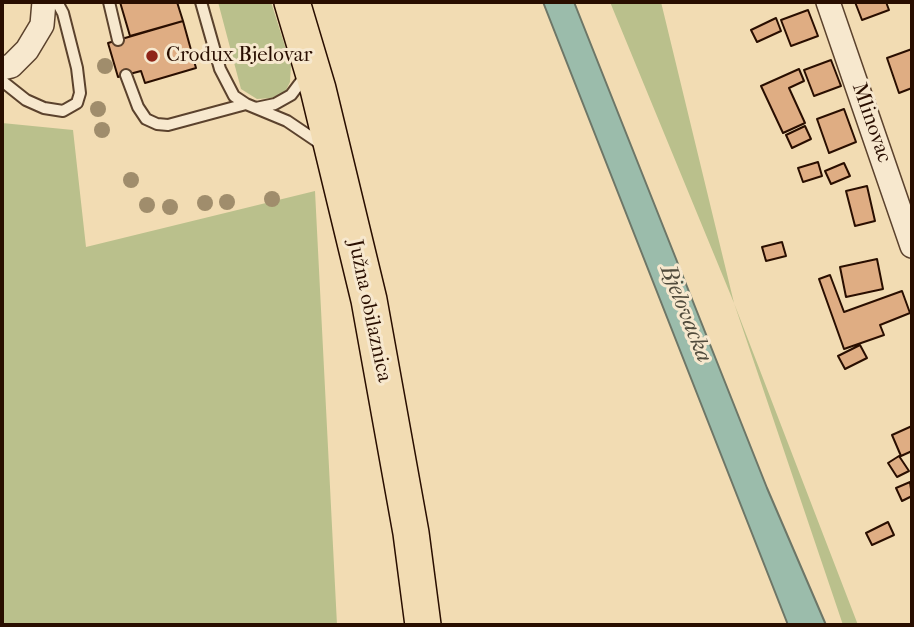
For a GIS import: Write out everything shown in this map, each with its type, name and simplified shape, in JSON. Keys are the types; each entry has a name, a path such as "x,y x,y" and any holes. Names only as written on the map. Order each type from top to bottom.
{"main road":[{"name":"Južna obilaznica","path":"292,2 337,163 369,300 411,533 423,625"}],"street":[{"path":"2,68 11,66 27,50 42,25 44,2"},
{"name":"Mlinovac","path":"828,2 912,246"}],"lane":[{"path":"2,81 26,100 44,108 63,111 77,103 80,93 77,68 63,13 57,2"},
{"path":"108,2 118,40"},
{"path":"201,2 226,84 234,96 303,130 320,143 337,163"},
{"path":"126,75 146,120 168,125 251,106 275,104 291,95 311,66"}],"green space":[{"path":"218,2 271,2 291,65 290,82 285,92 272,98 257,99 241,89"},
{"path":"610,2 661,2 734,303"},
{"path":"2,123 73,130 86,247 315,191 337,625 2,625"},
{"path":"734,303 858,625 843,625"}],"water":[{"name":"Bjelovacka","path":"543,2 574,2 767,488 826,625 788,625"}],"building":[{"path":"120,2 177,2 183,21 130,36"},
{"path":"855,2 886,2 889,10 862,20"},
{"path":"808,10 818,36 791,46 781,20"},
{"path":"776,18 781,31 757,42 751,30"},
{"name":"Crodux Bjelovar","path":"183,21 196,68 145,83 141,71 118,77 108,43"},
{"path":"912,49 912,88 899,93 887,58"},
{"path":"831,60 841,86 814,96 804,70"},
{"path":"799,69 804,81 789,88 805,123 783,133 761,86"},
{"path":"844,109 856,142 829,153 817,119"},
{"path":"805,126 811,139 792,148 786,135"},
{"path":"818,162 822,176 803,182 798,168"},
{"path":"844,163 850,176 831,184 825,171"},
{"path":"867,186 875,221 855,226 846,191"},
{"path":"782,242 786,256 766,261 762,247"},
{"path":"877,259 883,289 846,297 840,267"},
{"path":"830,275 844,312 902,291 910,313 880,325 884,335 844,349 819,279"},
{"path":"860,345 867,358 845,369 838,356"},
{"path":"912,426 912,451 901,456 892,435"},
{"path":"899,456 909,471 897,477 888,463"},
{"path":"910,482 912,496 902,501 896,488"},
{"path":"888,522 894,535 872,545 866,533"}],"place":[{"name":"Crodux Bjelovar","path":"152,56"}]}
